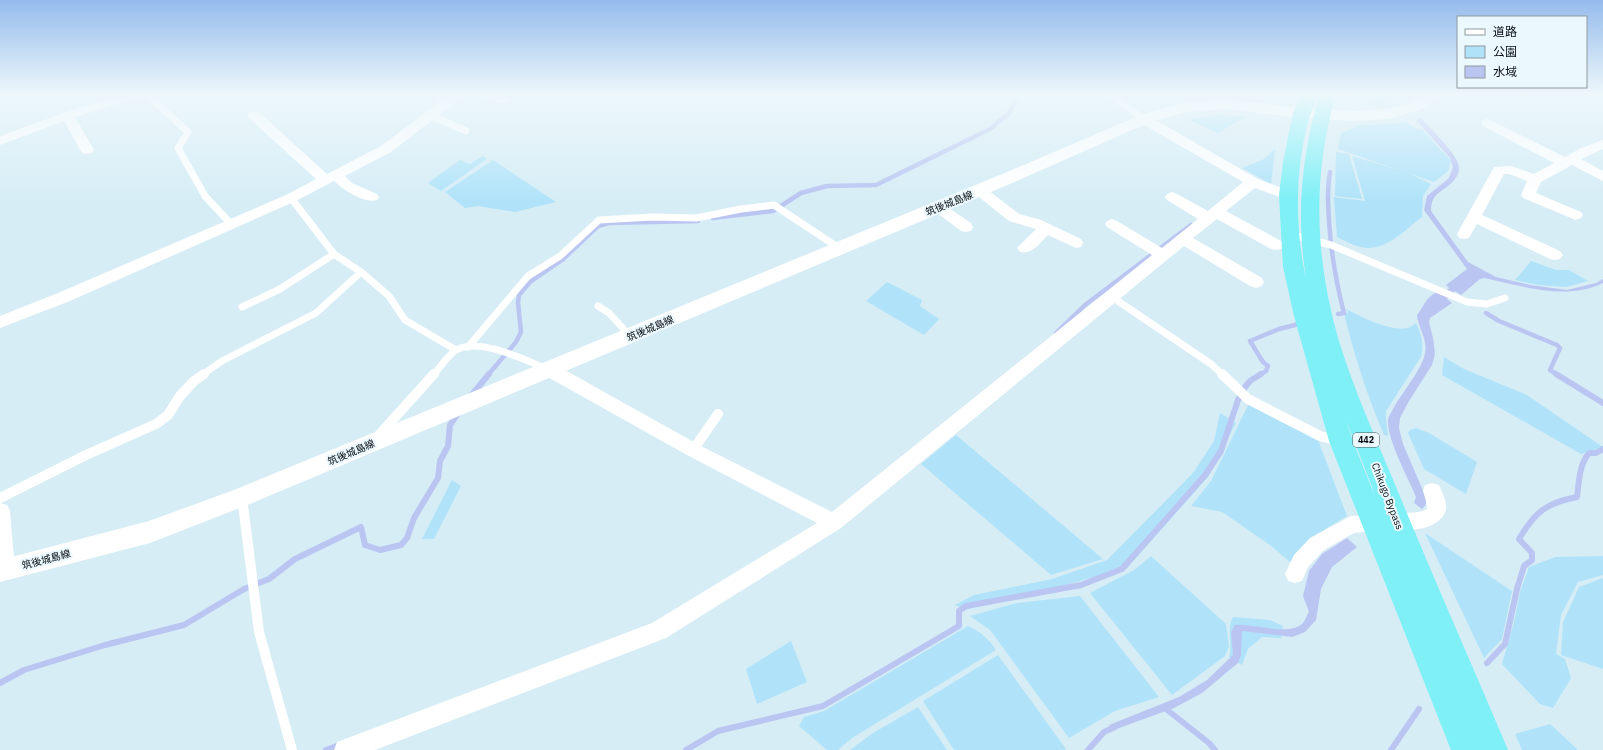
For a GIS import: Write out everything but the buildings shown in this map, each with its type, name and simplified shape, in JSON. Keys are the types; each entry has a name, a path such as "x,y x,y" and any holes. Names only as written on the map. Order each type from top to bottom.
{"highway":[{"name":"Chikugo Bypass","path":"1305,129 1292,162 1288,195 1293,267 1304,316 1338,432 1466,750"},
{"name":"Chikugo Bypass","path":"1313,129 1310,175 1292,239 1360,425 1398,522 1493,750"},
{"path":"1338,432 1360,425"}],"street":[{"path":"0,141 33,129"},
{"path":"75,129 87,150"},
{"path":"271,129 330,177 372,197"},
{"path":"0,322 64,297 291,198 386,149 409,129"},
{"name":"筑後城島線","path":"3,570 150,532 242,498 1123,129"},
{"path":"1161,129 1253,182 1288,195"},
{"path":"1501,129 1603,177"},
{"path":"1576,215 1528,195 1535,179 1603,144"},
{"path":"1464,234 1498,170 1511,170 1535,179"},
{"path":"345,750 659,631 834,522 1253,182"},
{"path":"979,190 1014,218 1036,223 1076,242"},
{"path":"1172,197 1212,215 1292,239"},
{"path":"938,207 966,227"},
{"path":"1473,217 1555,255"},
{"path":"1112,224 1163,255"},
{"path":"1025,248 1046,228"},
{"path":"1183,239 1256,282"},
{"path":"550,370 693,450 834,522"},
{"path":"1398,522 1428,520 1434,516 1437,509 1436,499 1432,491"},
{"path":"0,511 3,570"},
{"path":"1295,574 1301,561 1317,544 1351,525 1374,523"}],"lane":[{"path":"185,129 188,132 178,148 205,196 231,224"},
{"path":"291,198 334,254 361,272 389,296 405,320 456,350"},
{"path":"468,347 528,276 560,256 599,220 652,217 696,218 741,209 774,205 839,248"},
{"path":"1292,239 1331,245 1467,302 1487,304 1505,298"},
{"path":"242,307 280,289 334,254"},
{"path":"0,498 86,455 156,424 168,415 180,396 194,381 222,361 316,313 361,272"},
{"path":"1112,297 1211,364 1248,399 1320,436 1338,432"},
{"path":"598,306 609,313 630,336"},
{"path":"371,444 456,350 476,345 507,353 550,370"},
{"path":"693,450 718,414"},
{"path":"242,498 259,632 292,750"}],"green space":[{"path":"1209,129 1225,129 1218,133"},
{"path":"1350,129 1423,130 1451,161 1448,171 1434,182 1408,173 1431,184 1423,196 1422,217 1397,237 1384,245 1369,248 1361,247 1337,237 1334,197 1365,201 1352,156 1399,170 1338,149 1341,133"},
{"path":"1275,149 1271,184 1242,168 1264,159"},
{"path":"1336,152 1349,154 1362,199 1335,196"},
{"path":"483,156 487,159 441,191 428,183 460,160 470,164"},
{"path":"493,160 556,202 515,212 478,206 465,208 445,192"},
{"path":"1531,261 1556,270 1569,270 1588,281 1566,287 1539,285 1515,280"},
{"path":"887,282 922,300 920,306 939,319 924,335 866,301"},
{"path":"1347,309 1368,320 1394,328 1409,328 1416,323 1420,332 1422,340 1421,357 1386,411 1388,436 1384,435 1361,375 1344,313 1348,313"},
{"path":"1444,357 1464,369 1527,395 1603,447 1581,454 1442,375"},
{"path":"1249,403 1318,440 1347,516 1317,534 1290,562 1270,545 1222,512 1191,506 1211,481"},
{"path":"1220,413 1236,423 1208,477 1127,568 965,610 955,605 974,595 1052,579 1107,560 1193,473 1214,441"},
{"path":"1416,428 1429,433 1477,462 1466,494 1424,469 1408,433 1410,430"},
{"path":"956,435 1103,559 1051,575 921,464"},
{"path":"452,480 461,486 434,539 422,539"},
{"path":"1425,533 1512,591 1502,639 1484,658"},
{"path":"1151,556 1226,624 1229,647 1225,656 1172,695 1090,593 1134,570"},
{"path":"1603,556 1603,575 1578,582 1561,615 1556,654 1565,659 1571,678 1553,708 1540,704 1502,664 1514,622 1520,592 1529,567 1555,557"},
{"path":"1603,578 1603,669 1561,655 1563,622 1579,587"},
{"path":"1080,596 1159,697 1115,711 1069,738 990,630 970,616 1017,603"},
{"path":"1233,617 1270,620 1283,626 1281,638 1262,637 1248,649 1242,665 1229,657 1230,627"},
{"path":"968,626 984,636 996,650 852,738 838,750 827,750 799,726 804,717 824,711"},
{"path":"791,641 807,682 757,704 746,669"},
{"path":"998,655 1066,749 1065,750 954,750 923,701"},
{"path":"918,707 947,750 850,750 873,733"},
{"path":"1550,724 1578,750 1522,750 1515,734"}],"water":[{"path":"1424,129 1431,129 1454,155 1459,167 1457,177 1434,198 1431,211 1468,262 1496,277 1530,285 1567,290 1596,283 1603,279 1603,283 1574,291 1559,291 1529,288 1484,278 1480,279 1461,295 1455,291 1447,299 1452,303 1430,318 1429,322 1435,354 1432,365 1400,418 1399,428 1403,444 1427,500 1422,509 1414,503 1416,497 1394,448 1388,419 1420,366 1425,353 1426,348 1424,338 1417,315 1430,296 1437,292 1441,295 1449,288 1446,285 1467,269 1424,210 1427,196 1449,178 1453,167 1450,158"},
{"path":"1347,538 1357,547 1332,567 1321,589 1316,620 1305,632 1292,637 1242,631 1241,655 1238,663 1202,693 1174,708 1111,731 1109,725 1179,697 1207,680 1233,655 1231,632 1235,625 1289,629 1297,627 1303,623 1309,612 1303,596 1309,571 1322,554"}],"waterway":[{"path":"713,218 773,211 801,193 827,186 876,185 990,129"},
{"path":"1330,172 1328,184 1330,233 1334,267 1344,313 1338,314"},
{"path":"488,375 516,342 521,332 518,302 519,295 530,282 562,260 598,226 609,223 698,221"},
{"path":"1056,333 1085,305 1191,225"},
{"path":"1486,313 1499,321 1557,345 1560,348 1550,370 1558,375"},
{"path":"1260,375 1266,371 1268,366 1263,362 1250,341 1279,329 1303,323"},
{"path":"470,397 489,374"},
{"path":"686,750 718,731 823,706 959,626 959,611 966,606 1081,585 1122,569 1206,474 1221,451 1238,400 1245,387 1250,381 1261,374"},
{"path":"1556,374 1603,403"},
{"path":"0,683 24,670 105,645 184,625 244,589 269,579 295,559 361,527 365,545 380,550 401,545 407,538 414,518 438,478 440,461 448,446 450,425 459,412"},
{"path":"1487,663 1505,644 1517,589 1524,566 1532,560 1532,553 1519,539 1530,522 1542,510 1557,502 1577,497 1583,463 1589,453 1596,453 1603,449"},
{"path":"1166,709 1209,743 1215,750"},
{"path":"1391,750 1419,709"},
{"path":"1088,750 1104,732 1115,727"},
{"path":"326,750 342,744"}]}
